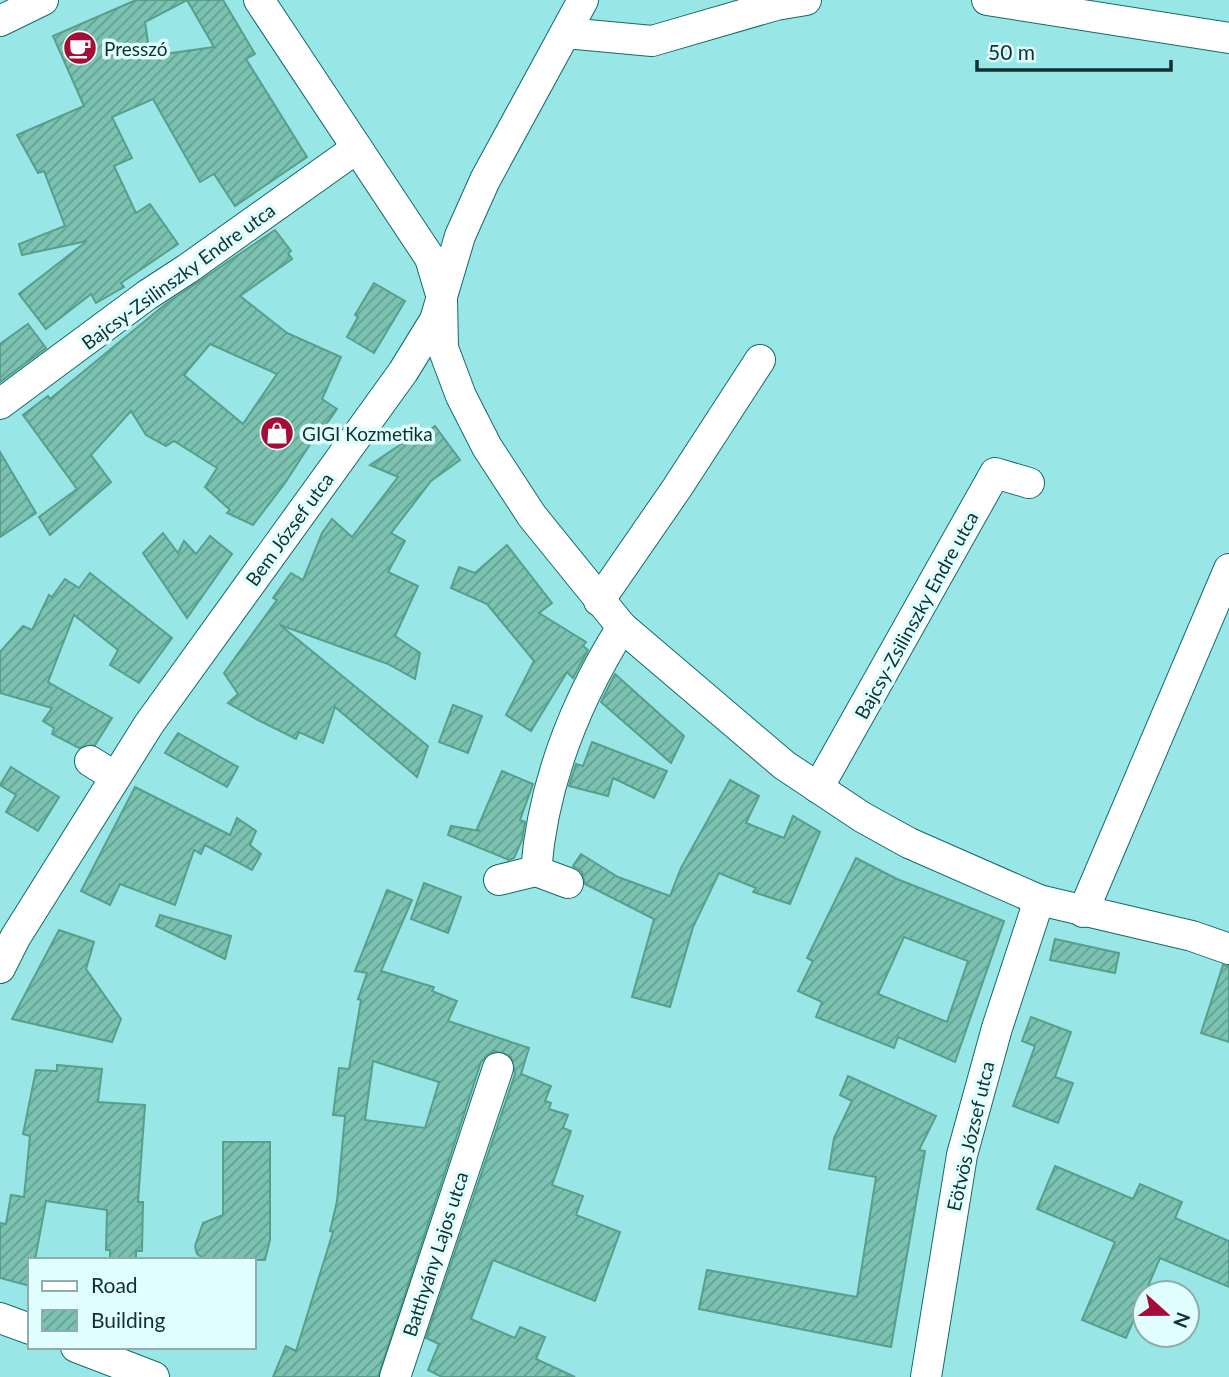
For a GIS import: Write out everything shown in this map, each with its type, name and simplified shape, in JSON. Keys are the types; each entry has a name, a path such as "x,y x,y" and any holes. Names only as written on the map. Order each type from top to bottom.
{"street":[{"path":"0,21 43,0"},
{"path":"259,0 423,244 442,298 443,348 461,396 487,447 532,516 622,627 784,765 909,843 1039,900 1192,936 1229,949"},
{"name":"Bem József utca","path":"0,968 102,768 404,372 435,320 460,236 485,180 538,77 583,0"},
{"path":"566,33 652,41 776,5 806,0"},
{"path":"987,0 1229,38"},
{"name":"Bajcsy-Zsilinszky Endre utca","path":"0,404 146,295 357,148"},
{"path":"599,601 760,360"},
{"name":"Bajcsy-Zsilinszky Endre utca","path":"818,788 995,473 1029,483"},
{"path":"1083,912 1229,569"},
{"path":"536,871 538,845 564,739 589,680 622,627"},
{"path":"499,880 536,871 568,883"},
{"name":"Eötvös József utca","path":"926,1377 962,1155 998,1028 1039,900"},
{"name":"Batthyány Lajos utca","path":"395,1377 475,1130 498,1068"},
{"path":"0,1318 28,1328"},
{"path":"81,1349 155,1377"}],"building":[{"path":"136,0 187,0 223,0 255,54 246,59 307,157 235,206 214,174 200,182 153,99 112,117 132,158 114,166 136,213 150,204 178,244 121,283 124,287 96,303 91,294 46,329 19,294 87,241 22,255 19,244 65,226 44,171 38,173 17,135 84,106 53,36","holes":["187,0 214,47 150,56 145,22"]},
{"path":"275,230 291,251 288,253 292,259 240,296 287,333 341,357 322,399 337,409 253,525 227,513 230,510 205,487 217,468 174,441 166,446 146,435 131,411 91,455 111,482 50,535 39,517 77,489 23,415 48,396 50,399 167,303","holes":["210,344 277,374 243,424 184,375"]},
{"path":"374,283 405,301 374,353 347,337 358,317 355,315"},
{"path":"28,324 46,348 0,382 0,344"},
{"path":"435,426 460,460 431,481 391,533 405,541 388,572 418,586 395,636 420,653 415,679 388,664 280,625 428,746 417,777 335,707 323,743 299,732 296,739 258,720 228,703 238,694 224,673 277,600 273,598 291,573 303,580 322,533 332,519 352,537 398,477 370,465 419,432 422,436"},
{"path":"0,452 36,513 0,537"},
{"path":"163,533 178,553 184,541 196,554 210,536 232,554 187,618 143,553"},
{"path":"507,545 552,603 539,613 586,642 583,646 588,650 573,678 567,672 531,731 506,715 534,661 487,604 451,588 459,567 475,573"},
{"path":"90,573 172,638 139,683 110,665 118,650 74,615 48,682 112,718 95,745 79,748 52,734 54,728 43,721 52,708 0,693 0,652 23,626 32,630 49,595 52,597 65,579 79,588"},
{"path":"615,674 684,736 671,763 601,702"},
{"path":"453,705 482,716 468,753 439,742"},
{"path":"178,733 238,767 227,787 165,753"},
{"path":"592,742 667,771 654,798 613,778 608,796 569,786 576,764 583,766"},
{"path":"11,767 59,797 38,831 6,812 16,795 0,785"},
{"path":"502,771 533,784 520,820 525,822 522,840 514,858 509,860 448,835 451,826 480,831 477,829"},
{"path":"730,780 759,796 746,823 784,838 793,816 820,832 790,904 753,892 756,888 719,873 693,927 670,1007 632,997 654,919 585,884 582,872 573,866 581,854 618,877 670,896 681,868"},
{"path":"135,787 230,835 237,818 256,831 250,845 261,854 252,870 205,845 201,854 194,850 175,905 120,884 110,905 81,891"},
{"path":"856,858 897,879 1004,921 955,1062 898,1037 894,1048 816,1017 822,1002 798,991 813,961 807,958","holes":["904,937 968,961 947,1022 878,994"]},
{"path":"424,883 461,897 448,933 411,919"},
{"path":"387,890 412,900 381,971 434,987 432,991 457,1001 448,1021 529,1048 521,1074 551,1086 545,1101 551,1103 549,1109 568,1115 563,1128 571,1131 552,1185 583,1196 576,1215 620,1232 595,1301 493,1260 471,1319 515,1338 520,1327 545,1337 536,1359 575,1377 442,1377 428,1370 439,1344 426,1338 515,1074 511,1057 495,1051 481,1062 378,1377 273,1377 286,1346 296,1351 333,1232 330,1231 337,1201 345,1116 333,1115 339,1068 349,1069 361,1000 358,999 367,973 355,971","holes":["373,1061 439,1082 425,1128 365,1120"]},
{"path":"160,915 231,936 225,959 156,926"},
{"path":"59,930 94,942 86,969 121,1019 112,1042 12,1019"},
{"path":"1055,939 1119,953 1115,973 1050,960"},
{"path":"1223,965 1229,966 1229,1042 1201,1033"},
{"path":"1031,1017 1071,1032 1055,1077 1073,1083 1058,1123 1013,1106 1035,1046 1022,1041"},
{"path":"57,1065 102,1069 98,1102 145,1105 138,1202 143,1202 142,1251 136,1251 136,1258 110,1258 110,1250 106,1250 107,1210 46,1201 35,1258 28,1258 28,1285 0,1278 0,1223 6,1224 11,1195 24,1197 30,1136 23,1134 36,1070 57,1071"},
{"path":"848,1076 936,1116 919,1150 925,1151 891,1347 699,1309 707,1270 857,1297 876,1177 829,1169 834,1138 852,1101 840,1095"},
{"path":"223,1142 270,1142 270,1240 265,1260 203,1258 197,1254 195,1246 203,1223 223,1215"},
{"path":"1055,1166 1133,1199 1140,1184 1182,1202 1175,1218 1229,1241 1229,1287 1160,1258 1151,1279 1131,1279 1131,1326 1126,1338 1082,1320 1115,1242 1037,1209"}],"place":[{"name":"Presszó","path":"80,48"},
{"name":"GIGI Kozmetika","path":"277,433"}]}
